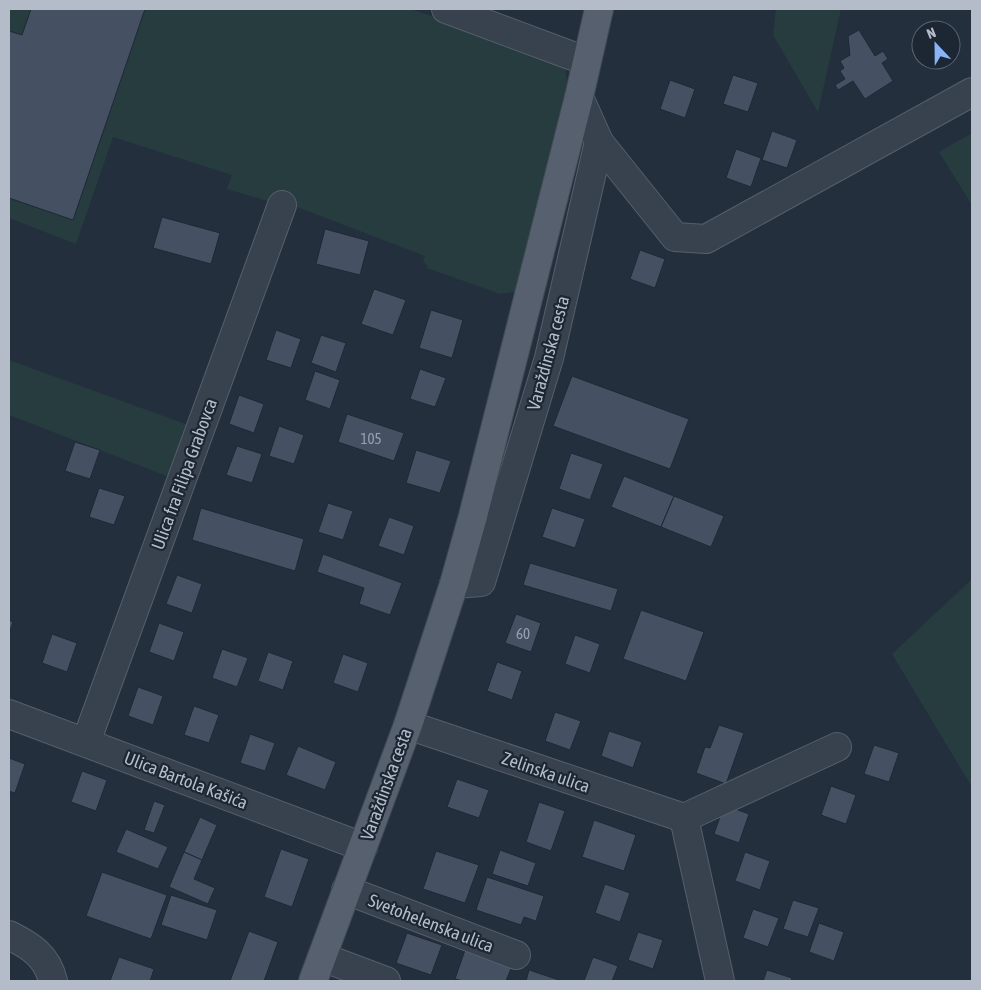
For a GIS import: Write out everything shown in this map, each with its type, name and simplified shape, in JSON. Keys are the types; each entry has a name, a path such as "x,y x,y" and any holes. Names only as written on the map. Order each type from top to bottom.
{"main road":[{"name":"Varaždinska cesta","path":"317,969 408,725 454,584 579,97 599,9"}],"street":[{"path":"446,9 586,61"},
{"path":"579,97 599,142 675,237 706,239 972,92"},
{"name":"Varaždinska cesta","path":"454,584 481,582 549,358 599,142"},
{"name":"Ulica fra Filipa Grabovca","path":"86,742 282,205"},
{"name":"Ulica Bartola Kašića","path":"9,714 363,847"},
{"name":"Zelinska ulica","path":"408,725 684,818"},
{"path":"720,981 684,818 837,747"},
{"name":"Svetohelenska ulica","path":"346,890 516,955"},
{"path":"9,935 30,945 50,968 53,981"},
{"path":"317,969 386,981"}],"green space":[{"path":"9,9 410,9 550,54 565,67 567,81 520,282 514,292 500,294 427,268 427,265 423,262 425,256 276,199 274,203 227,189 232,175 113,137 76,244 9,218"},
{"path":"776,9 841,9 818,112 773,35"},
{"path":"972,133 972,205 939,152"},
{"path":"9,360 191,426 172,478 9,415"},
{"path":"972,579 972,787 892,654"}],"building":[{"path":"31,9 145,9 73,220 9,198 9,31 22,35"},
{"path":"859,30 875,56 883,51 888,59 882,63 893,81 865,99 853,81 838,90 835,85 845,79 840,71 844,68 840,61 850,55 848,36"},
{"path":"733,75 758,83 748,112 723,104"},
{"path":"670,80 695,89 685,118 660,109"},
{"path":"772,131 797,140 787,168 762,160"},
{"path":"736,149 761,158 751,187 726,178"},
{"path":"162,217 220,233 211,264 153,248"},
{"path":"325,229 369,241 360,275 316,264"},
{"path":"640,250 665,259 655,288 630,279"},
{"path":"374,289 406,300 393,335 361,324"},
{"path":"431,310 463,320 452,358 419,348"},
{"path":"276,330 301,339 291,368 266,360"},
{"path":"321,335 346,343 336,372 311,363"},
{"path":"420,369 446,378 435,407 410,399"},
{"path":"315,371 340,380 330,409 305,400"},
{"path":"572,376 689,419 670,469 553,426"},
{"path":"239,395 264,404 254,433 229,424"},
{"path":"347,414 404,433 394,461 338,442"},
{"path":"279,426 304,435 294,464 269,456"},
{"path":"75,442 100,450 90,479 65,471"},
{"path":"237,446 262,454 252,483 226,475"},
{"path":"416,450 451,461 440,493 406,483"},
{"path":"571,453 603,464 590,500 559,489"},
{"path":"624,476 674,496 661,527 611,507"},
{"path":"99,488 125,496 114,525 89,517"},
{"path":"674,496 724,516 711,547 661,527"},
{"path":"328,503 353,511 343,540 318,532"},
{"path":"201,508 304,539 295,571 192,540"},
{"path":"552,508 585,519 575,548 542,537"},
{"path":"389,517 414,526 404,555 378,546"},
{"path":"323,554 402,583 390,615 359,604 364,588 317,572"},
{"path":"530,563 618,589 611,611 523,585"},
{"path":"177,575 202,584 192,613 166,604"},
{"path":"641,610 704,632 686,681 623,659"},
{"path":"516,614 541,623 531,652 505,643"},
{"path":"9,620 13,622 9,634"},
{"path":"159,623 184,632 174,661 149,652"},
{"path":"52,634 77,643 67,672 42,663"},
{"path":"575,635 600,644 590,673 565,664"},
{"path":"222,649 248,658 237,687 212,678"},
{"path":"268,652 293,661 283,690 258,681"},
{"path":"343,654 368,663 358,692 333,683"},
{"path":"497,662 522,671 512,700 487,691"},
{"path":"138,687 163,696 153,725 128,716"},
{"path":"194,706 219,715 209,743 184,735"},
{"path":"555,712 581,721 570,750 545,741"},
{"path":"719,725 744,733 726,784 696,773 705,747 710,748"},
{"path":"609,731 642,742 633,768 601,756"},
{"path":"250,734 275,743 265,771 240,763"},
{"path":"874,745 899,753 889,782 864,774"},
{"path":"298,746 336,762 325,790 286,775"},
{"path":"9,758 25,764 15,793 9,791"},
{"path":"82,771 107,780 96,811 71,802"},
{"path":"457,779 489,790 479,818 447,807"},
{"path":"831,786 856,795 846,824 821,815"},
{"path":"154,801 165,805 154,833 144,830"},
{"path":"539,802 565,811 551,851 526,842"},
{"path":"724,805 749,814 739,843 714,834"},
{"path":"200,817 217,825 202,860 184,852"},
{"path":"594,820 636,835 624,871 582,857"},
{"path":"126,829 168,847 158,869 116,852"},
{"path":"281,849 309,859 292,907 264,897"},
{"path":"500,850 536,863 528,886 492,874"},
{"path":"436,851 479,865 465,903 423,889"},
{"path":"184,852 202,860 194,879 215,888 208,904 169,887"},
{"path":"745,852 770,861 760,890 735,881"},
{"path":"102,872 167,895 151,939 86,916"},
{"path":"487,877 544,896 536,921 524,917 521,925 476,910"},
{"path":"605,884 630,893 620,922 595,913"},
{"path":"171,895 217,910 207,940 161,925"},
{"path":"793,900 819,908 808,937 783,929"},
{"path":"753,909 779,918 768,947 743,938"},
{"path":"819,923 844,932 834,961 809,952"},
{"path":"249,931 278,942 264,981 230,981"},
{"path":"638,932 663,940 653,969 628,960"},
{"path":"407,933 442,945 431,975 396,963"},
{"path":"465,950 512,966 506,981 463,981 455,979"},
{"path":"119,957 154,969 150,981 110,981"},
{"path":"593,957 618,966 612,981 584,981"},
{"path":"529,970 562,981 526,981"},
{"path":"767,970 792,978 791,981 763,981"}]}
